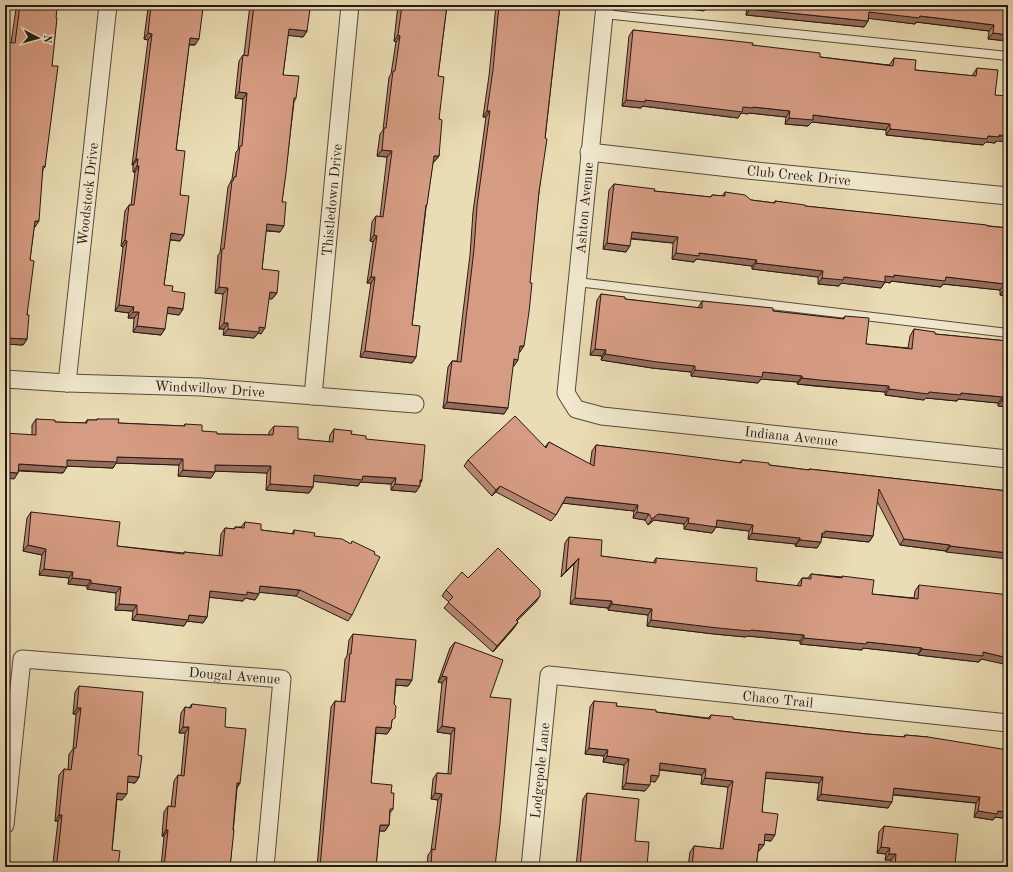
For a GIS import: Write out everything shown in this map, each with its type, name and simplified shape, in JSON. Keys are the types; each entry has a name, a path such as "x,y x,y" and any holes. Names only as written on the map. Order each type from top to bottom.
{"street":[{"name":"Woodstock Drive","path":"67,383 108,5"},
{"name":"Thistledown Drive","path":"313,396 350,5"},
{"name":"Ashton Avenue","path":"576,409 566,393 604,9"},
{"name":"Club Creek Drive","path":"589,152 748,170 1008,196"},
{"name":"Windwillow Drive","path":"5,379 67,383 201,387 415,404"},
{"name":"Indiana Avenue","path":"576,409 602,416 634,420 1008,459"},
{"name":"Dougal Avenue","path":"5,825 22,659 282,679 265,867"},
{"name":"Chaco Trail","path":"549,675 1008,723"},
{"name":"Lodgepole Lane","path":"530,867 549,675"}],"lane":[{"path":"604,9 1008,56"},
{"path":"577,282 1008,333"}],"building":[{"path":"20,5 47,5 47,7 57,8 52,66 58,66 45,167 43,166 39,221 35,221 30,260 34,261 27,315 29,315 27,339 5,338 5,100 7,83 5,83 5,42 15,43"},
{"path":"151,5 200,5 200,8 203,8 199,39 190,38 176,150 185,151 180,195 189,196 184,235 171,233 164,285 173,286 172,291 185,293 183,309 168,307 165,329 137,326 139,312 133,312 134,307 119,305 127,241 125,240 129,205 134,205 139,166 137,166 138,159 136,159 152,34 148,33"},
{"path":"254,5 288,5 310,9 307,31 289,29 283,75 299,76 296,98 294,98 282,202 286,202 284,226 267,224 262,269 279,271 277,293 270,292 265,328 259,327 259,332 228,329 228,323 224,323 228,288 219,287 222,249 224,249 232,181 234,177 236,177 240,146 242,146 247,93 239,92 243,55 248,56"},
{"path":"402,5 447,5 438,76 444,77 439,119 442,120 439,156 434,156 426,205 412,325 420,326 416,357 365,351 375,277 371,277 377,236 374,235 376,216 383,217 392,151 382,150 393,71 395,71 400,36 398,35"},
{"path":"499,5 560,5 545,138 547,139 539,192 530,283 532,283 529,312 524,346 520,346 518,360 514,359 508,408 447,402 452,361 461,362 474,249 477,206 490,111 487,111 493,70"},
{"path":"750,5 1008,5 1008,35 993,33 994,25 920,16 919,18 869,12 868,21 750,9"},
{"path":"633,30 753,43 752,45 820,53 820,57 893,66 894,58 916,60 915,70 976,76 977,68 998,70 995,95 1008,96 1008,136 988,136 987,139 890,129 890,124 813,115 813,120 789,118 790,111 753,107 743,107 742,112 645,100 645,102 626,100"},
{"path":"614,184 655,189 654,191 711,197 712,195 725,196 725,192 745,195 751,200 775,203 775,201 805,206 1008,228 1008,289 1004,289 1005,284 946,277 945,281 894,275 894,277 885,276 885,282 844,277 843,280 822,278 823,271 756,263 757,260 699,253 699,256 676,253 678,237 632,232 630,246 607,243"},
{"path":"601,294 625,297 625,299 702,308 702,301 773,308 773,311 844,319 845,316 869,318 866,344 912,349 914,329 935,332 935,334 1008,341 1008,401 1002,400 1003,397 961,393 961,395 929,392 928,394 889,389 889,386 819,380 802,378 802,376 763,372 762,377 695,370 695,366 605,354 606,350 595,349"},
{"path":"515,416 546,448 549,442 594,466 596,445 741,463 742,460 809,470 1008,491 1008,553 904,539 879,489 873,536 825,531 825,533 822,533 821,542 800,540 800,538 752,533 753,525 717,520 716,527 688,523 689,518 658,514 652,519 649,514 637,512 638,505 566,497 556,515 500,486 496,490 468,460"},
{"path":"36,419 55,420 55,422 87,423 87,420 119,419 118,423 185,426 185,424 202,425 202,431 217,432 217,434 273,435 274,426 298,427 298,439 333,442 334,429 352,431 351,434 366,436 366,439 425,445 422,480 420,480 420,486 395,484 396,478 363,476 362,480 314,475 313,487 270,484 271,466 215,465 215,472 183,470 183,459 117,457 117,462 67,460 67,467 19,464 18,473 5,472 5,433 36,435"},
{"path":"31,512 120,522 117,546 184,554 184,552 222,556 225,528 244,528 245,522 261,524 261,530 294,534 294,530 315,533 314,536 342,539 351,544 352,541 375,552 374,554 380,557 352,615 300,590 260,586 259,594 247,592 247,595 210,591 207,617 189,615 188,620 137,614 137,605 119,604 121,587 91,583 91,580 72,578 73,572 44,569 46,549 28,545"},
{"path":"569,537 602,540 601,556 656,563 656,558 757,568 756,581 801,586 802,578 811,579 811,574 874,580 872,594 918,599 919,585 1001,594 1008,596 1008,658 983,652 983,656 867,642 866,644 804,638 804,635 718,628 651,620 652,609 612,604 612,601 575,598 579,558 566,571"},
{"path":"498,548 540,590 540,596 516,620 518,622 497,646 448,602 453,597 446,590 462,572 468,578"},
{"path":"5,575 7,577 7,584 5,586"},
{"path":"353,634 416,640 412,680 396,679 394,704 396,706 395,718 392,720 391,728 376,727 371,783 392,785 391,793 394,793 393,809 390,809 389,825 380,825 376,867 320,867 335,701 345,702"},
{"path":"455,642 503,660 490,697 511,699 495,867 431,867 432,849 435,850 442,794 435,793 437,773 451,774 455,728 442,726 447,677 442,676"},
{"path":"79,686 143,692 138,755 142,756 139,777 128,776 127,794 117,793 112,850 120,851 118,867 54,867 54,862 57,862 62,815 59,815 64,769 71,770 74,748 76,748 81,708 77,708"},
{"path":"594,701 617,703 616,706 656,710 656,712 710,719 711,715 733,717 733,719 867,734 928,737 1008,750 1008,800 1006,812 998,811 997,814 978,811 980,797 894,788 892,802 821,794 823,777 766,772 762,812 778,814 775,835 765,834 764,845 759,844 756,867 692,867 694,846 723,849 733,781 705,778 706,769 660,763 659,776 651,775 650,785 626,783 629,759 607,756 608,750 589,748"},
{"path":"192,704 226,708 225,727 246,729 240,783 237,783 230,867 164,867 168,830 166,830 168,806 175,807 178,775 184,776 189,727 183,727 185,707 191,708"},
{"path":"587,793 639,799 635,841 649,842 647,867 580,867"},
{"path":"884,826 958,834 955,865 946,864 946,867 895,867 896,854 889,854 890,848 881,847"}]}
